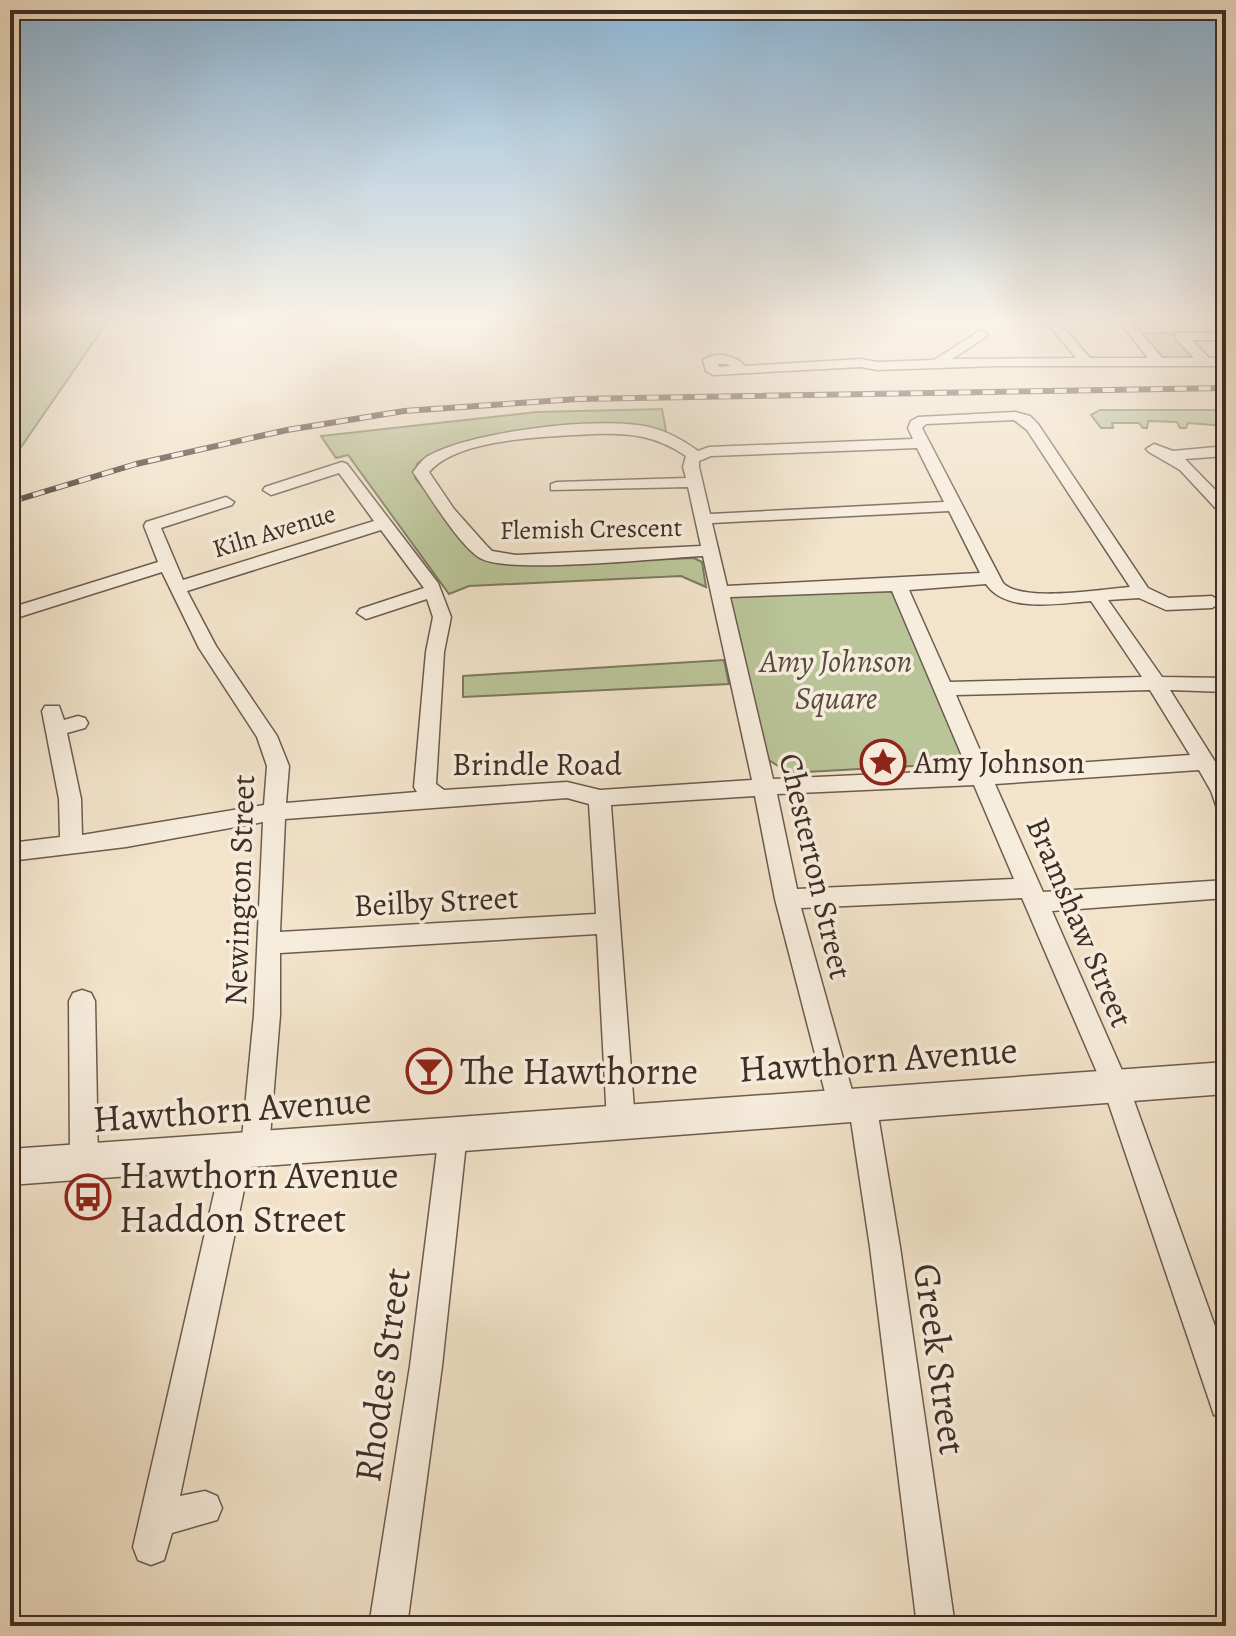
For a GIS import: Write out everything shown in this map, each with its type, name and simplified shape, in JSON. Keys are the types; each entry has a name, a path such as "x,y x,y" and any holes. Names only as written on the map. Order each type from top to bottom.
{"street":[{"path":"1142,592 1025,419 1015,416 923,420 916,424 915,428 995,584 1013,596 1142,592 1166,604 1212,602"},
{"name":"Flemish Crescent","path":"697,457 664,436 639,430 554,431 498,439 449,452 432,458 424,464 421,472 448,512 487,555 516,560 711,551"},
{"path":"697,457 709,452 923,443"},
{"path":"1154,449 1176,455 1226,451"},
{"path":"1176,455 1209,496 1226,510"},
{"name":"Chesterton Street","path":"697,457 692,459 691,467 787,899 852,1103"},
{"name":"Brindle Road","path":"271,490 342,467 433,591 442,617 435,652 425,787 440,798 567,790 600,798 1202,762"},
{"path":"557,487 695,482"},
{"name":"Newington Street","path":"205,1508 155,1532 247,1150 267,1015 278,766 267,736 208,648 166,565 152,526 198,503 226,502"},
{"path":"704,519 954,506"},
{"name":"Kiln Avenue","path":"177,588 386,523"},
{"path":"10,614 34,616 166,565"},
{"path":"720,592 887,584 995,584"},
{"name":"Bramshaw Street","path":"887,584 942,689 1115,1084 1226,1403"},
{"path":"366,613 433,591"},
{"path":"1095,594 1156,683 1222,790 1226,805"},
{"path":"942,689 1156,683 1226,685"},
{"path":"71,846 70,799 55,720 78,723"},
{"path":"10,852 71,846 274,812 440,798"},
{"path":"600,798 621,1122"},
{"path":"787,899 1226,889"},
{"name":"Beilby Street","path":"268,943 607,923"},
{"path":"82,1001 84,1162"},
{"name":"Hawthorn Avenue","path":"10,1167 1226,1078"},
{"name":"Greek Street","path":"852,1103 887,1262 936,1626"},
{"name":"Rhodes Street","path":"388,1626 426,1366 453,1134"}],"green space":[{"path":"10,397 55,397 10,463"},
{"path":"662,409 666,431 575,429 499,437 437,453 417,464 415,478 482,559 520,565 694,558 702,562 706,587 681,576 469,586 449,594 348,455 336,458 321,436 537,412"},
{"path":"1100,410 1226,410 1226,426 1188,423 1186,428 1180,428 1177,422 1148,421 1147,428 1139,423 1112,423 1113,428 1101,428 1091,415"},
{"name":"Amy Johnson Square","path":"892,592 902,613 965,763 789,773 764,757 726,602 733,596"},
{"path":"724,660 729,684 463,697 463,676"}],"railway":[{"path":"10,502 136,464 287,430 404,411 577,399 675,397"},
{"path":"10,1570 16,1626"}],"place":[{"name":"Amy Johnson","path":"883,762"},
{"name":"The Hawthorne","path":"429,1071"},
{"name":"Hawthorn Avenue Haddon Street","path":"88,1197"}]}
